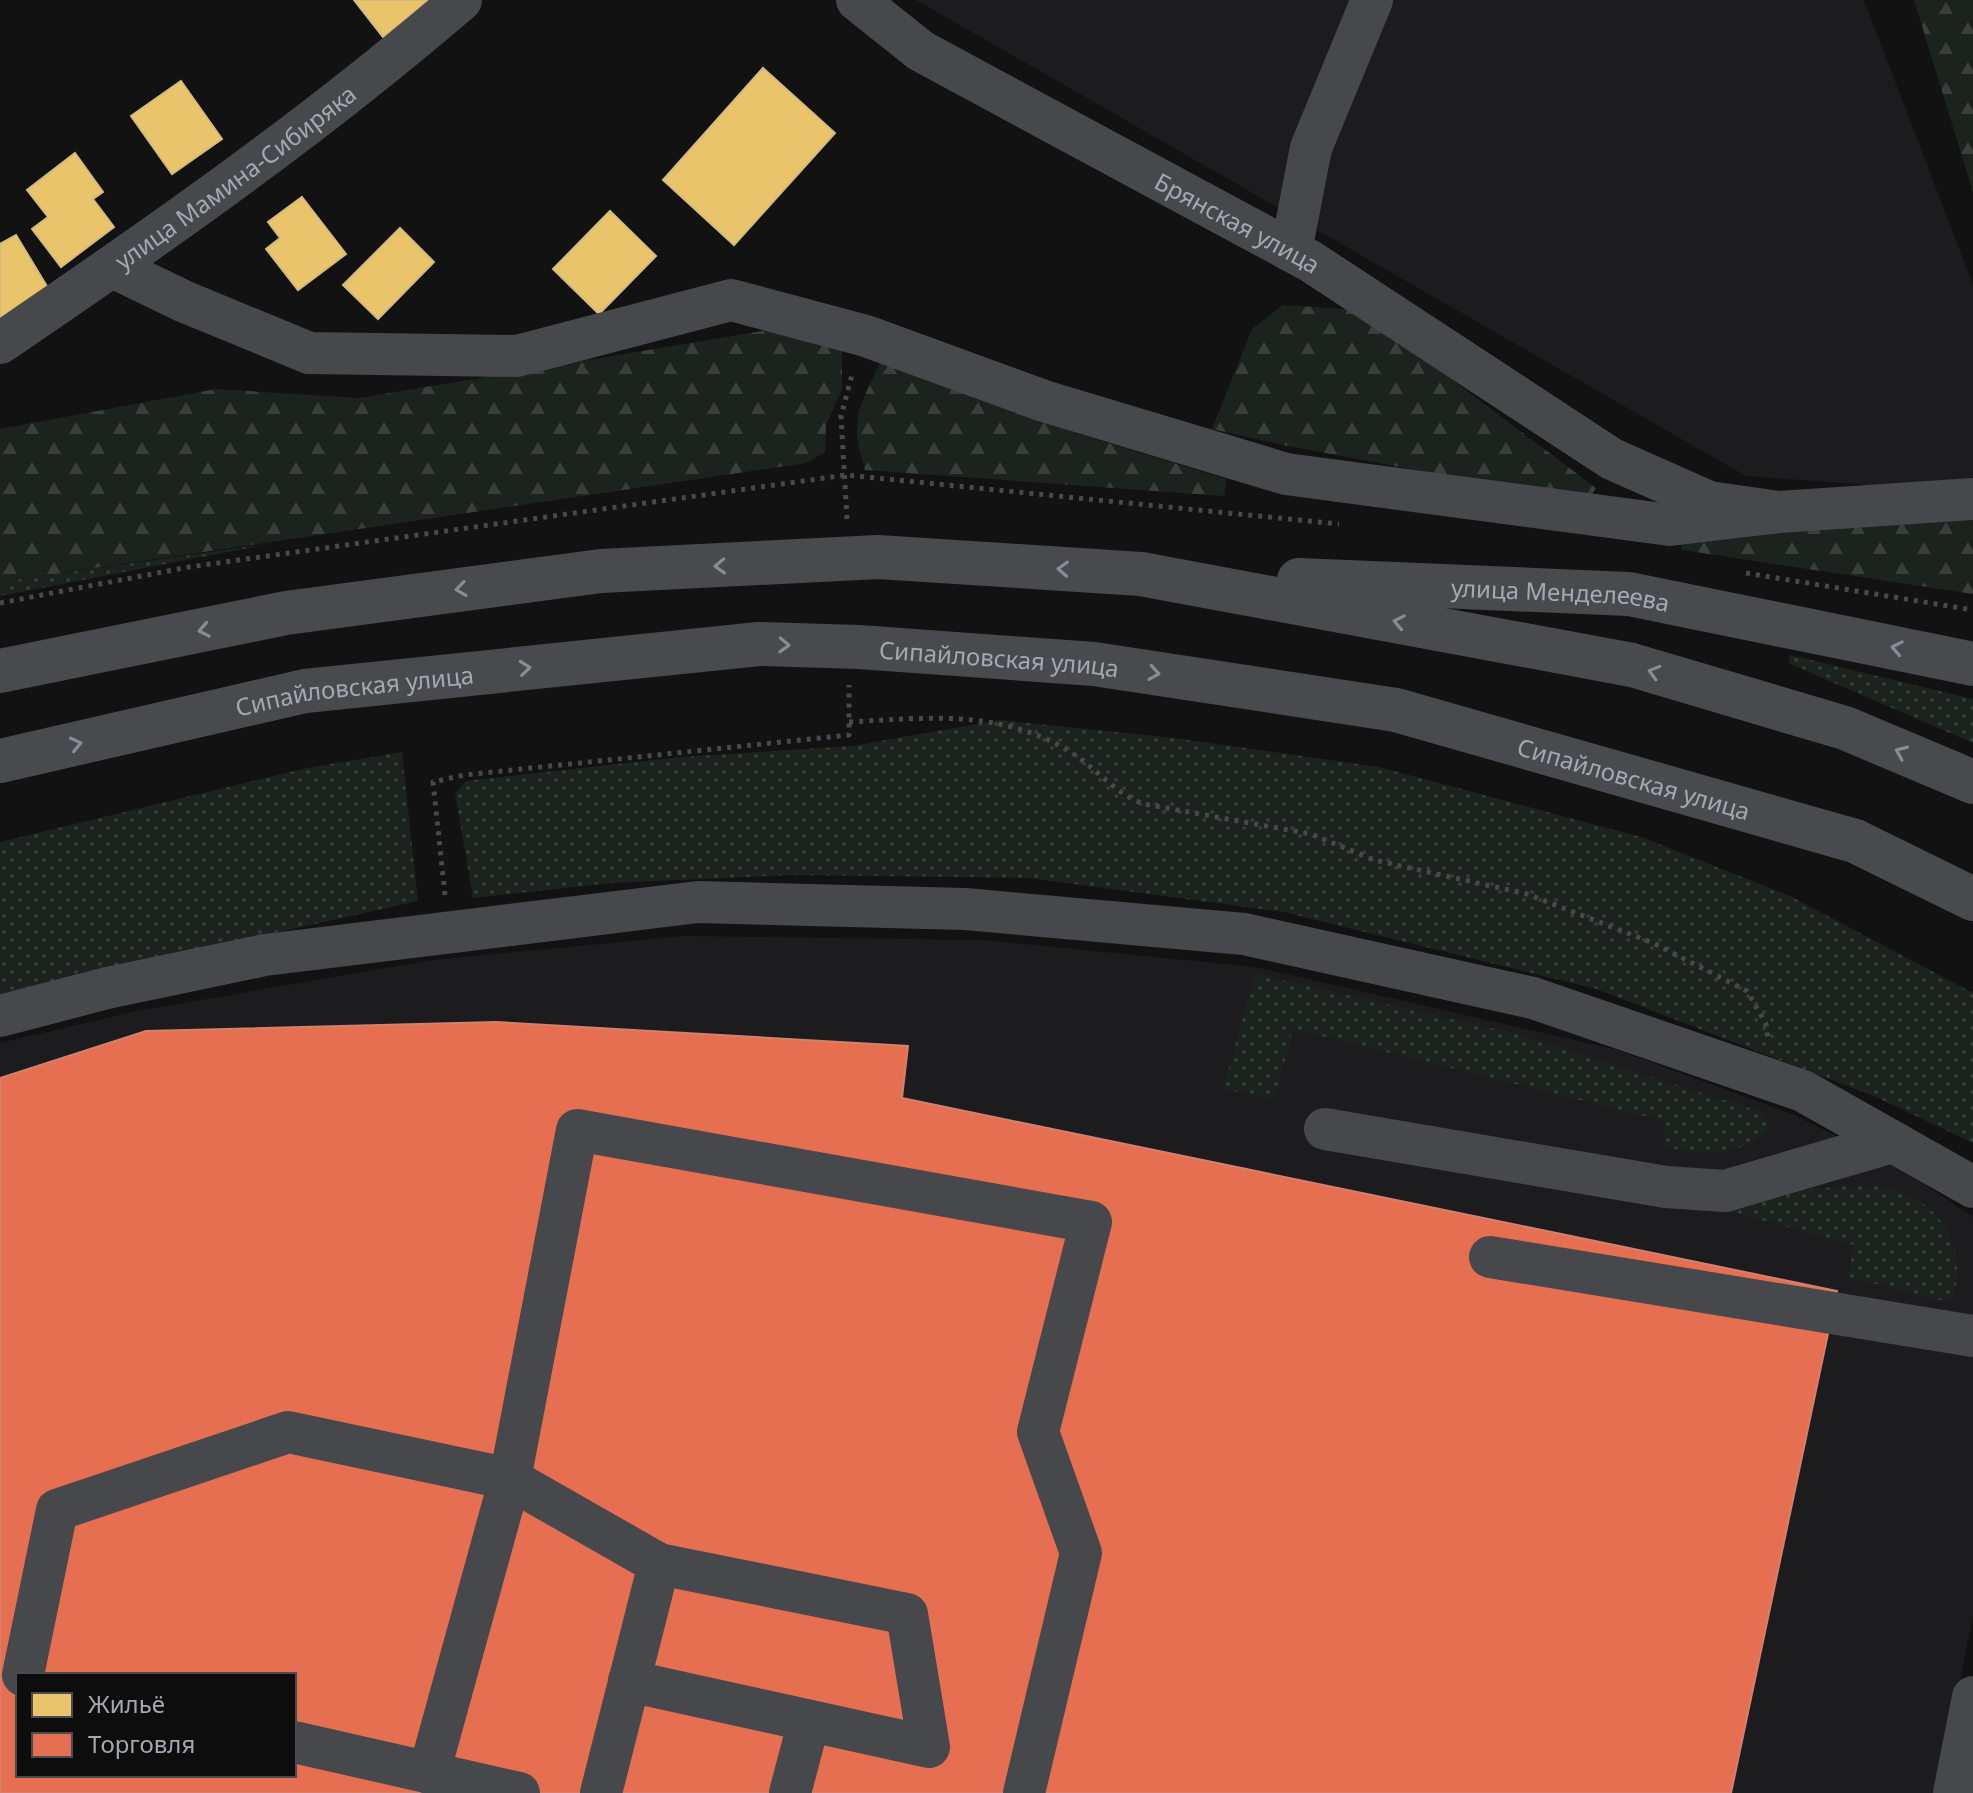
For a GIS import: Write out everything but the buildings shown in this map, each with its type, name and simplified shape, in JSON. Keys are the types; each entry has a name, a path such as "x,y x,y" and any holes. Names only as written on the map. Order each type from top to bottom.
{"main road":[{"path":"0,671 286,613 601,571 878,557 1141,574 1632,665 1845,728 1973,782"},
{"name":"улица Менделеева","path":"1141,574 1629,594 1973,664"},
{"name":"Сипайловская улица","path":"0,761 305,691 759,644 859,647 1094,664 1396,710 1855,841 1973,899"}],"street":[{"name":"улица Мамина-Сибиряка","path":"0,343 113,267 392,59 461,0"},
{"name":"Брянская улица","path":"857,0 921,51 1291,251 1612,459 1709,502 1779,512"},
{"path":"1291,251 1311,148 1372,0"},
{"path":"113,267 183,301 309,353 517,356 731,300 866,336 1044,401 1286,474 1670,525 1779,512 1973,499"},
{"path":"0,1016 107,988 265,955 698,902 965,909 1244,934 1533,998 1803,1091 1973,1187"},
{"path":"1325,1129 1666,1187 1725,1191 1892,1142"},
{"path":"429,1773 510,1479 577,1130 1091,1222 1038,1432 1081,1553 1024,1793"},
{"path":"1490,1257 1973,1336"},
{"path":"23,1673 57,1510 288,1432 510,1479 659,1564 907,1614 929,1747 629,1681"},
{"path":"601,1793 659,1564"},
{"path":"1954,1793 1973,1697"},
{"path":"790,1793 809,1721"},
{"path":"296,1742 519,1793"}],"path":[{"path":"846,475 841,416 855,363"},
{"path":"0,603 189,567 846,475 1355,526"},
{"path":"1730,570 1973,610"},
{"path":"849,722 964,717 1010,726 1065,749 1126,798 1144,804 1311,834 1374,860 1527,894 1653,943 1747,991 1766,1024 1768,1045"},
{"path":"445,897 433,782 464,775 849,735"}],"shaded area":[{"path":"916,0 1864,0 1973,285 1973,477 1937,490 1746,476"},
{"path":"684,936 983,940 1256,967 1618,1050 1794,1115 1901,1168 1973,1217 1973,1614 1939,1793 0,1793 0,1043 137,1011 432,960"}],"green space":[{"path":"1914,0 1973,0 1973,192"},
{"path":"1283,305 1360,310 1596,488 1587,502 1212,429 1252,329"},
{"path":"787,327 842,348 842,389 826,425 825,452 806,463 0,582 0,429 216,389 359,398"},
{"path":"881,360 1076,433 1226,479 1224,496 865,470 857,425 862,402"},
{"path":"1973,518 1973,594 1682,550 1680,539"},
{"path":"274,543 0,596 0,582"},
{"path":"1790,655 1973,699 1973,743 1788,663"},
{"path":"1000,720 1174,738 1379,767 1641,837 1790,896 1973,993 1973,1143 1876,1097 1596,989 1284,912 1029,878 790,875 611,883 473,898 455,793 466,781 681,757 852,746"},
{"path":"402,752 418,901 0,994 0,842 307,768"},
{"path":"1255,974 1517,1034 1762,1112 1769,1125 1760,1136 1735,1149 1706,1153 1677,1150 1663,1146 1664,1121 1293,1029 1275,1099 1223,1089"},
{"path":"1861,1185 1906,1194 1940,1219 1950,1236 1956,1256 1957,1279 1952,1303 1848,1277 1854,1245 1683,1199"}]}
